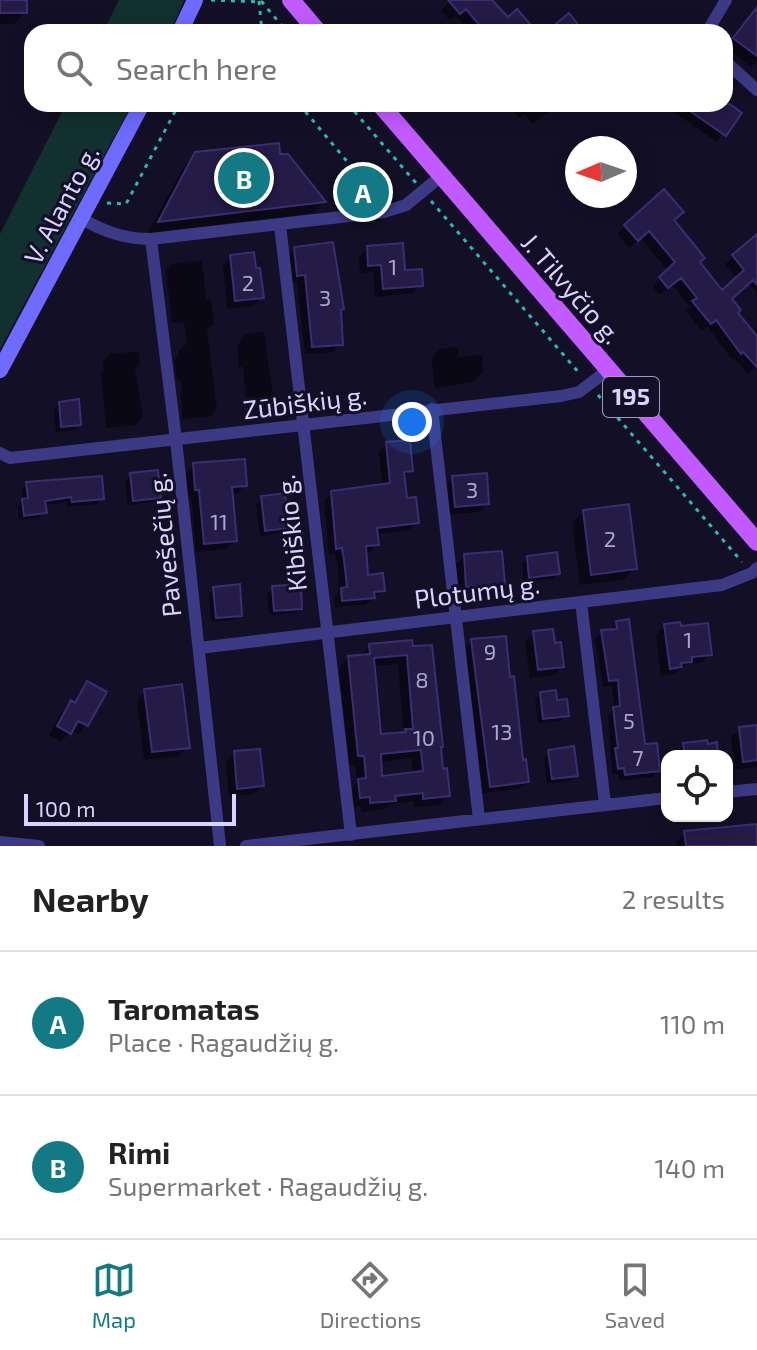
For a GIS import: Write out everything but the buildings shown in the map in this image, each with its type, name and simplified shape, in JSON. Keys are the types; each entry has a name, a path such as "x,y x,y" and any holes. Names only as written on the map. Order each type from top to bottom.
{"main road":[{"path":"184,24 195,0"},
{"path":"291,0 311,24"},
{"name":"V. Alanto g.","path":"0,370 138,112"},
{"name":"J. Tilvyčio g.","path":"387,112 757,542"}],"street":[{"path":"712,24 726,0"},
{"path":"733,68 757,90"},
{"path":"82,219 110,234 131,239 280,225 384,212 406,205 440,177"},
{"name":"Kibiškio g.","path":"280,225 351,835"},
{"name":"Pavešečių g.","path":"151,239 220,846"},
{"name":"Zūbiškių g.","path":"0,453 10,458 561,396 590,386 608,370"},
{"path":"432,409 479,819"},
{"name":"Plotumų g.","path":"199,648 722,585 754,570"},
{"path":"581,602 605,804"},
{"path":"733,791 757,789"},
{"path":"246,846 661,799"},
{"path":"0,842 39,846"}],"path":[{"path":"211,0 261,1 280,24"},
{"path":"261,1 262,24"},
{"path":"107,203 126,204 175,112"},
{"path":"306,112 366,184 384,212"},
{"path":"355,112 590,386 754,570"}],"green space":[{"path":"119,0 184,0 174,24 107,24"},
{"path":"62,112 128,112 0,349 0,234"}],"place":[{"name":"Rimi","path":"244,178"},
{"name":"Taromatas","path":"363,192"}]}
